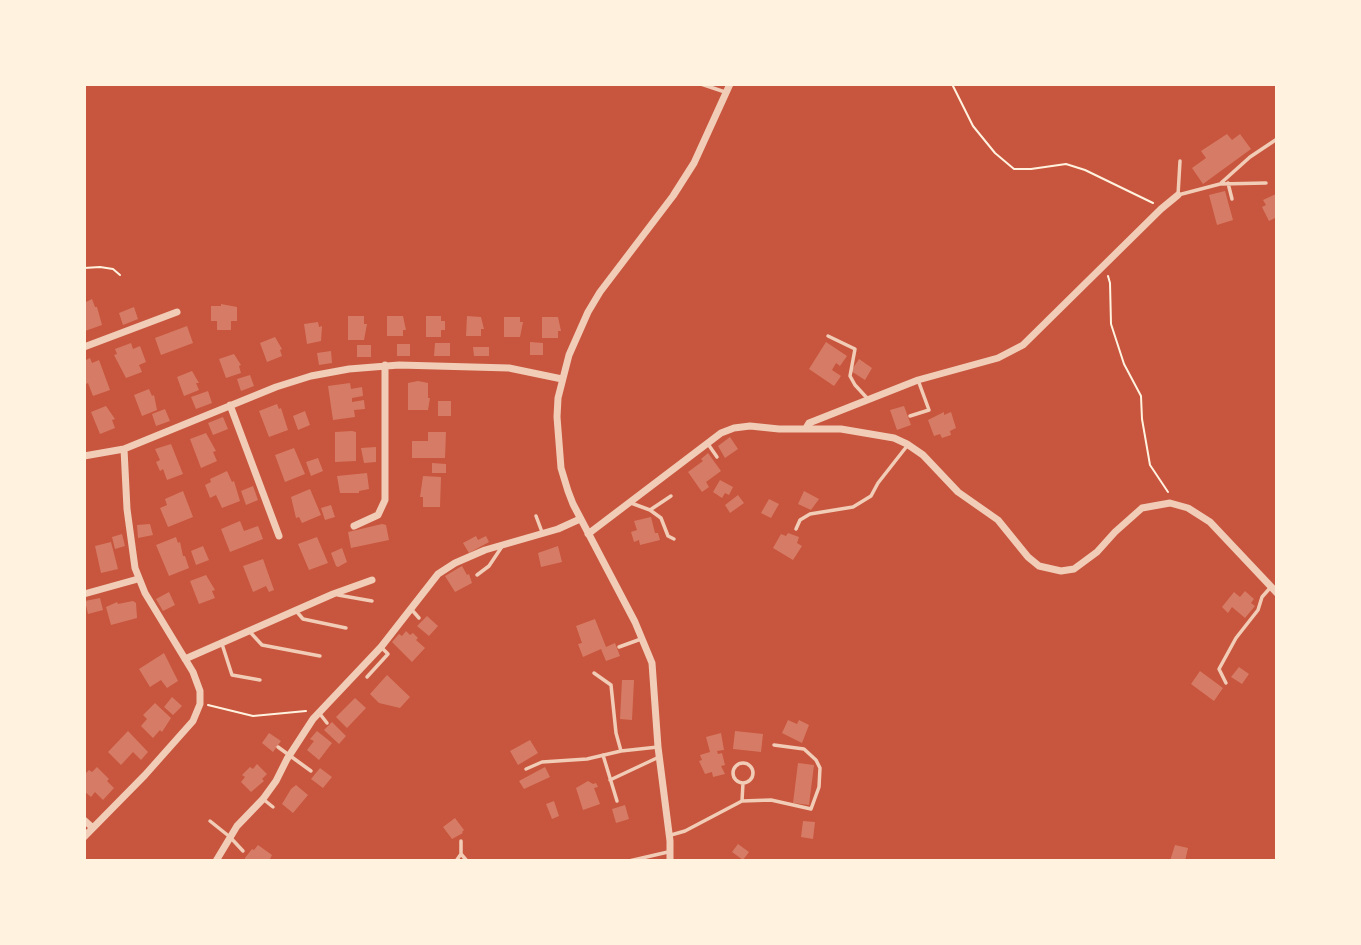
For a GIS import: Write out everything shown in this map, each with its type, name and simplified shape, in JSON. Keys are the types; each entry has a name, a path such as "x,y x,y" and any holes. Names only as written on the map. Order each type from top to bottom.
{"street":[{"path":"670,861 653,672 643,638 573,505 561,468 557,417 562,379 576,336 594,302 694,163 730,84"},
{"path":"806,428 809,423 918,380 1011,353 1023,345 1178,195"},
{"path":"84,347 177,312"},
{"path":"84,456 124,449 230,405 311,376 385,365 509,368 562,379"},
{"path":"354,526 378,515 385,500 385,365"},
{"path":"230,405 279,536"},
{"path":"833,414 836,429"},
{"path":"588,534 720,433 740,426 836,429 894,438 909,445 923,455 958,492 998,520 1028,557 1039,566 1061,571 1074,569 1097,552 1142,508 1170,503 1188,508 1210,522 1273,591"},
{"path":"84,837 145,775 192,720 200,704 197,681 138,579 127,509 124,449"},
{"path":"216,861 237,826 276,781 290,754 321,710 381,647 445,568 504,544 542,534 580,519"},
{"path":"84,594 138,579"},
{"path":"185,659 333,594 372,580"},
{"path":"84,820 93,828"}],"lane":[{"path":"701,84 727,92"},
{"path":"1220,184 1250,157 1277,139"},
{"path":"1180,161 1178,195 1220,184 1266,183"},
{"path":"1228,183 1232,199"},
{"path":"828,336 855,349 850,376 869,400"},
{"path":"910,416 929,410 918,380"},
{"path":"706,443 717,457"},
{"path":"796,529 800,520 810,514 853,507 871,496 878,483 909,445"},
{"path":"650,510 671,496"},
{"path":"631,503 650,510 661,518 668,536 674,539"},
{"path":"536,516 542,534"},
{"path":"477,575 489,566 504,544"},
{"path":"1226,683 1219,668 1236,638 1258,610 1262,597 1273,591"},
{"path":"333,594 372,601"},
{"path":"296,610 303,619 346,628"},
{"path":"412,610 419,618"},
{"path":"250,632 262,645 320,656"},
{"path":"619,647 643,638"},
{"path":"222,643 233,675 260,680"},
{"path":"367,677 388,654 381,647"},
{"path":"594,673 611,685 616,733 621,751"},
{"path":"321,710 327,723"},
{"path":"669,836 685,831 742,801 771,800 811,809 819,787 820,768 816,760 804,750 774,745"},
{"path":"278,747 311,771"},
{"path":"526,769 542,762 587,759 621,751 658,747"},
{"path":"603,755 617,801"},
{"path":"610,780 659,757"},
{"path":"743,763 750,765 753,772 751,779 743,783 737,781 733,774 736,767 743,763"},
{"path":"742,801 743,783"},
{"path":"263,799 273,807"},
{"path":"210,821 243,851"},
{"path":"456,861 461,854 461,841"},
{"path":"629,861 670,851"},
{"path":"461,854 467,861"}],"path":[{"path":"952,84 973,126 995,153 1014,169 1066,164 1098,175 1147,199 1161,209"},
{"path":"1104,265 1110,283 1111,324 1124,364 1141,396 1150,465 1172,498 1170,503"},
{"path":"84,268 113,269 120,275"},
{"path":"200,704 253,716 321,710"}],"building":[{"path":"1227,134 1232,140 1240,134 1251,149 1203,184 1192,168 1206,158 1201,151"},
{"path":"1225,191 1233,220 1217,225 1209,195"},
{"path":"1276,194 1277,217 1269,221 1262,207 1266,205 1263,200"},
{"path":"84,297 86,302 92,299 102,325 85,331"},
{"path":"221,304 237,307 237,321 231,321 231,330 217,330 217,321 211,321 211,306"},
{"path":"134,307 138,319 123,325 119,313"},
{"path":"348,316 364,316 364,324 367,324 364,340 348,340"},
{"path":"387,316 403,316 406,330 403,330 403,336 387,336"},
{"path":"426,316 441,316 441,321 445,321 445,330 441,330 441,337 426,337"},
{"path":"467,316 481,317 484,329 481,329 481,336 466,336"},
{"path":"504,317 520,317 520,322 523,322 520,337 504,337"},
{"path":"542,317 558,317 561,331 558,331 558,338 542,338"},
{"path":"318,322 319,327 322,326 321,341 307,344 304,324"},
{"path":"187,326 193,343 161,355 155,338"},
{"path":"275,337 282,349 282,356 267,362 260,343"},
{"path":"530,342 543,343 543,355 530,355"},
{"path":"826,342 847,356 840,366 836,363 832,370 841,376 834,386 809,369"},
{"path":"131,343 133,349 140,346 146,362 139,365 142,372 126,378 114,355 117,354 115,349"},
{"path":"435,343 450,343 450,356 434,356"},
{"path":"397,344 410,344 410,356 397,356"},
{"path":"357,345 371,345 371,357 357,357"},
{"path":"473,347 489,347 489,356 474,356"},
{"path":"331,351 332,363 319,365 317,353"},
{"path":"234,354 241,365 241,373 226,378 219,359"},
{"path":"90,358 92,363 99,360 110,390 93,396 84,379 84,361"},
{"path":"859,359 872,368 865,380 851,371"},
{"path":"192,371 199,383 196,383 199,390 184,396 177,377"},
{"path":"250,375 254,386 241,391 237,379"},
{"path":"350,383 351,389 362,387 363,396 352,398 352,402 364,400 365,409 354,410 355,417 333,420 328,386"},
{"path":"408,383 428,383 428,410 408,410"},
{"path":"149,389 152,396 154,395 157,410 142,416 134,395"},
{"path":"208,391 212,403 196,409 191,397"},
{"path":"438,401 451,401 451,416 438,416"},
{"path":"277,404 279,409 281,408 288,430 269,437 259,411"},
{"path":"106,406 115,419 112,420 115,428 100,434 91,412"},
{"path":"904,406 911,425 897,430 890,410"},
{"path":"165,409 170,421 156,426 152,414"},
{"path":"305,411 310,425 298,430 293,416"},
{"path":"944,412 944,415 951,412 956,428 950,431 951,435 942,438 940,434 934,436 928,420"},
{"path":"223,417 228,429 213,435 208,423"},
{"path":"335,432 356,432 356,461 335,462"},
{"path":"428,432 446,432 445,458 412,458 412,441 428,441"},
{"path":"206,433 216,451 213,452 217,461 201,468 190,439"},
{"path":"730,437 738,449 725,458 718,446"},
{"path":"171,444 183,474 167,480 163,469 160,471 156,462 160,460 155,449"},
{"path":"376,447 376,462 364,463 361,448"},
{"path":"294,448 305,474 285,482 275,455"},
{"path":"708,453 721,471 706,482 709,487 702,492 688,472 703,461 701,459"},
{"path":"318,458 323,471 311,476 306,462"},
{"path":"432,463 446,464 446,473 432,473"},
{"path":"227,471 232,482 234,481 240,501 222,508 216,495 210,498 205,485 211,482 210,479"},
{"path":"367,473 369,489 359,493 340,493 337,476"},
{"path":"423,476 441,477 440,507 423,507 423,497 420,497"},
{"path":"720,480 733,487 729,495 725,493 722,498 713,492"},
{"path":"253,486 258,500 246,505 241,491"},
{"path":"310,489 321,515 302,523 299,517 296,518 291,497"},
{"path":"183,491 193,517 168,527 160,508 167,505 165,499"},
{"path":"804,491 819,499 811,510 798,504"},
{"path":"738,495 744,503 730,513 725,505"},
{"path":"769,499 779,504 771,518 761,513"},
{"path":"331,505 335,517 325,520 321,508"},
{"path":"651,517 655,533 658,533 660,540 640,545 639,540 634,542 631,532 637,530 634,521"},
{"path":"240,521 244,531 258,526 263,539 230,552 221,529"},
{"path":"150,524 153,535 138,538 137,525"},
{"path":"386,525 389,540 351,548 348,532"},
{"path":"788,533 799,537 797,543 802,546 793,560 773,548 781,534 786,536"},
{"path":"122,534 125,546 115,549 112,537"},
{"path":"476,536 478,540 486,536 489,542 469,553 463,543"},
{"path":"176,537 189,568 169,576 156,545"},
{"path":"317,537 328,563 309,570 298,544"},
{"path":"111,542 118,569 101,573 95,546"},
{"path":"203,546 209,560 196,565 191,551"},
{"path":"558,546 562,562 541,567 538,553"},
{"path":"342,548 347,562 338,567 331,553"},
{"path":"263,559 274,590 269,592 266,586 253,592 243,566"},
{"path":"462,566 472,583 455,592 445,576"},
{"path":"206,575 215,590 212,591 215,598 199,604 190,581"},
{"path":"1245,591 1254,599 1251,603 1255,606 1245,618 1232,607 1228,613 1222,607 1234,592 1240,597"},
{"path":"169,592 175,605 163,611 156,599"},
{"path":"100,598 103,610 88,614 85,601"},
{"path":"117,602 136,603 137,618 111,625 106,607"},
{"path":"427,616 438,626 429,636 417,626"},
{"path":"595,619 606,647 615,643 620,656 606,661 601,649 583,657 578,644 582,643 576,626"},
{"path":"406,631 410,635 413,633 425,648 412,662 392,642"},
{"path":"164,653 178,681 167,688 161,680 150,687 139,669"},
{"path":"1239,667 1249,674 1242,684 1231,677"},
{"path":"1200,671 1223,688 1214,701 1191,684"},
{"path":"387,675 410,697 400,708 379,703 370,694"},
{"path":"622,680 634,680 632,720 620,719"},
{"path":"172,697 182,706 173,715 164,707"},
{"path":"355,698 366,708 347,728 336,717"},
{"path":"155,703 171,718 162,732 160,730 153,738 141,726 147,719 143,715"},
{"path":"788,720 797,724 799,720 809,725 802,743 782,733"},
{"path":"332,722 346,736 339,744 324,730"},
{"path":"128,731 148,752 141,760 133,752 121,765 108,752"},
{"path":"317,731 332,743 319,760 307,750 314,741 310,739"},
{"path":"735,731 763,734 761,752 733,749"},
{"path":"269,733 281,741 273,752 262,743"},
{"path":"721,733 724,750 717,751 718,754 722,753 725,765 721,766 725,774 713,777 712,772 705,774 699,761 702,760 700,755 710,752 706,737"},
{"path":"530,740 538,753 518,765 510,751"},
{"path":"798,763 814,765 809,805 793,803"},
{"path":"257,764 267,774 262,779 264,781 251,792 241,782 245,777 242,775"},
{"path":"97,767 114,788 103,800 95,792 91,797 84,791 84,775"},
{"path":"545,767 550,777 524,789 519,781"},
{"path":"320,768 332,777 323,788 311,779"},
{"path":"588,781 596,783 598,787 594,788 600,804 583,810 576,788"},
{"path":"296,785 308,795 293,813 282,804"},
{"path":"554,801 559,816 552,819 546,804"},
{"path":"625,805 629,819 616,823 612,809"},
{"path":"455,818 464,830 452,839 443,827"},
{"path":"803,821 815,822 813,839 801,837"},
{"path":"738,844 749,852 743,860 732,852"},
{"path":"258,845 272,855 269,861 245,861 252,849"},
{"path":"1175,845 1188,848 1185,861 1170,861"}]}
